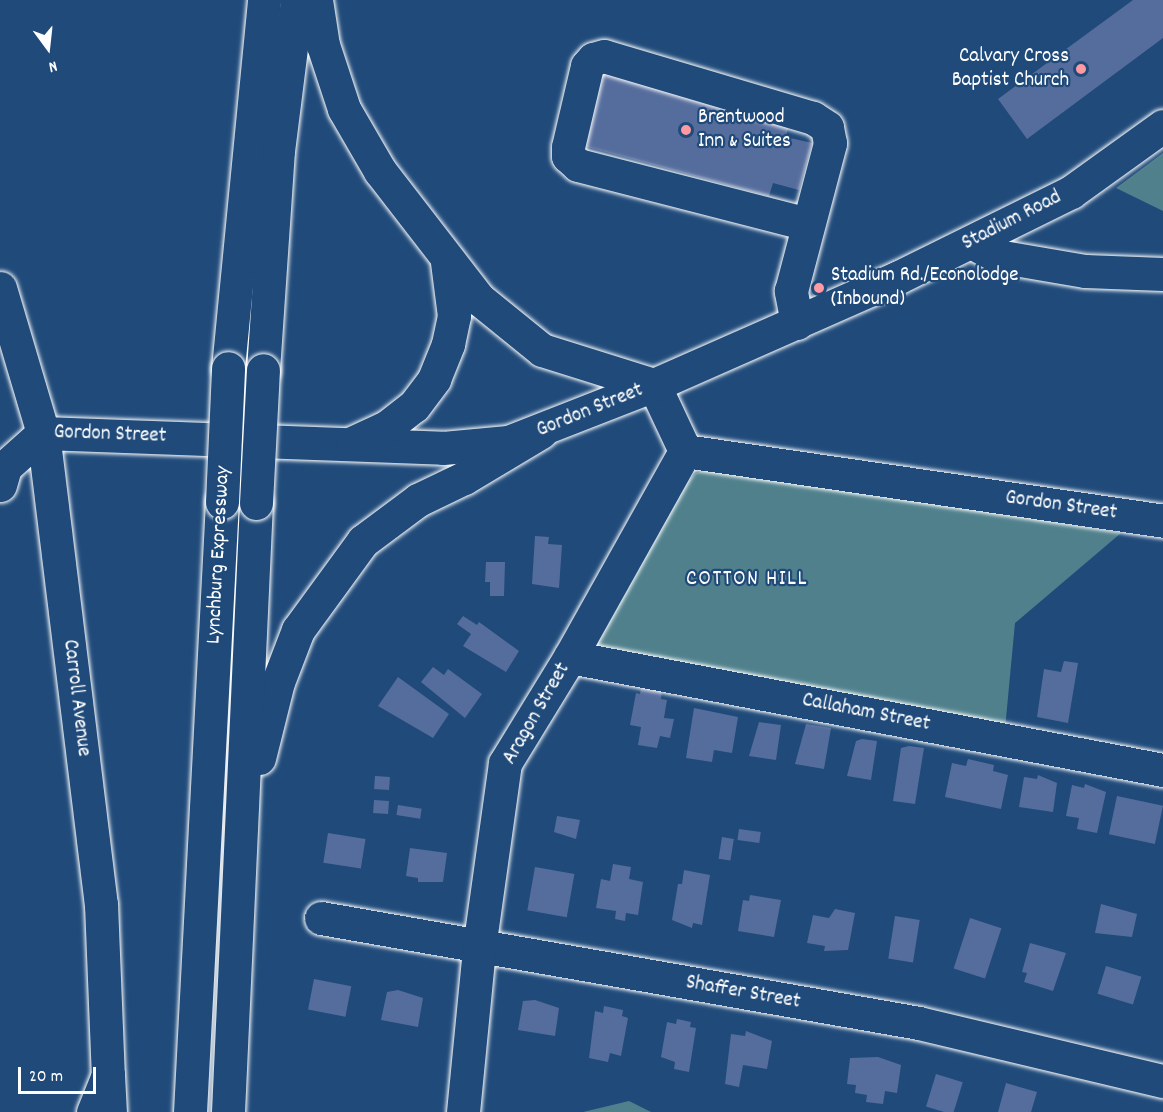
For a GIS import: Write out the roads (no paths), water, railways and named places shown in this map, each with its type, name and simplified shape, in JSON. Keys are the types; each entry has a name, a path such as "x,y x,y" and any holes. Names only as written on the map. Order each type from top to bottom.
{"main road":[{"name":"Lynchburg Expressway","path":"190,1112 228,368 264,0"},
{"name":"Lynchburg Expressway","path":"228,1112 263,370 277,162 297,0"},
{"path":"316,0 323,45 344,109 380,171 447,262 508,326 542,350 654,385"},
{"path":"797,323 792,291 830,143 827,127 813,118 604,56 593,59 587,66 568,147 568,156 578,165 808,224"},
{"name":"Stadium Road","path":"654,385 797,323 1071,192 1163,126"},
{"path":"970,242 997,256 1085,272 1163,274"},
{"path":"352,443 388,426 414,406 434,379 448,344 454,316 447,262"},
{"name":"Carroll Avenue","path":"0,288 43,433 101,904 108,1075 93,1112"},
{"name":"Gordon Street","path":"43,433 484,447 541,432 654,385 685,451 1163,521"},
{"path":"242,820 278,682 298,630 330,582 363,541 418,500 464,478 541,432"},
{"path":"0,485 5,467 43,433"},
{"name":"Aragon Street","path":"463,1112 479,948 505,763 570,657 685,451"},
{"name":"Callaham Street","path":"570,657 1163,770"},
{"name":"Shaffer Street","path":"321,918 479,948 919,1023 1163,1081"},
{"path":"108,1075 110,1112"}],"place":[{"name":"Calvary Cross Baptist Church","path":"1081,69"},
{"name":"Brentwood Inn & Suites","path":"686,130"},
{"name":"Stadium Rd./Econolodge (Inbound)","path":"819,288"}],"district":[{"name":"COTTON HILL","path":"747,580"}]}
